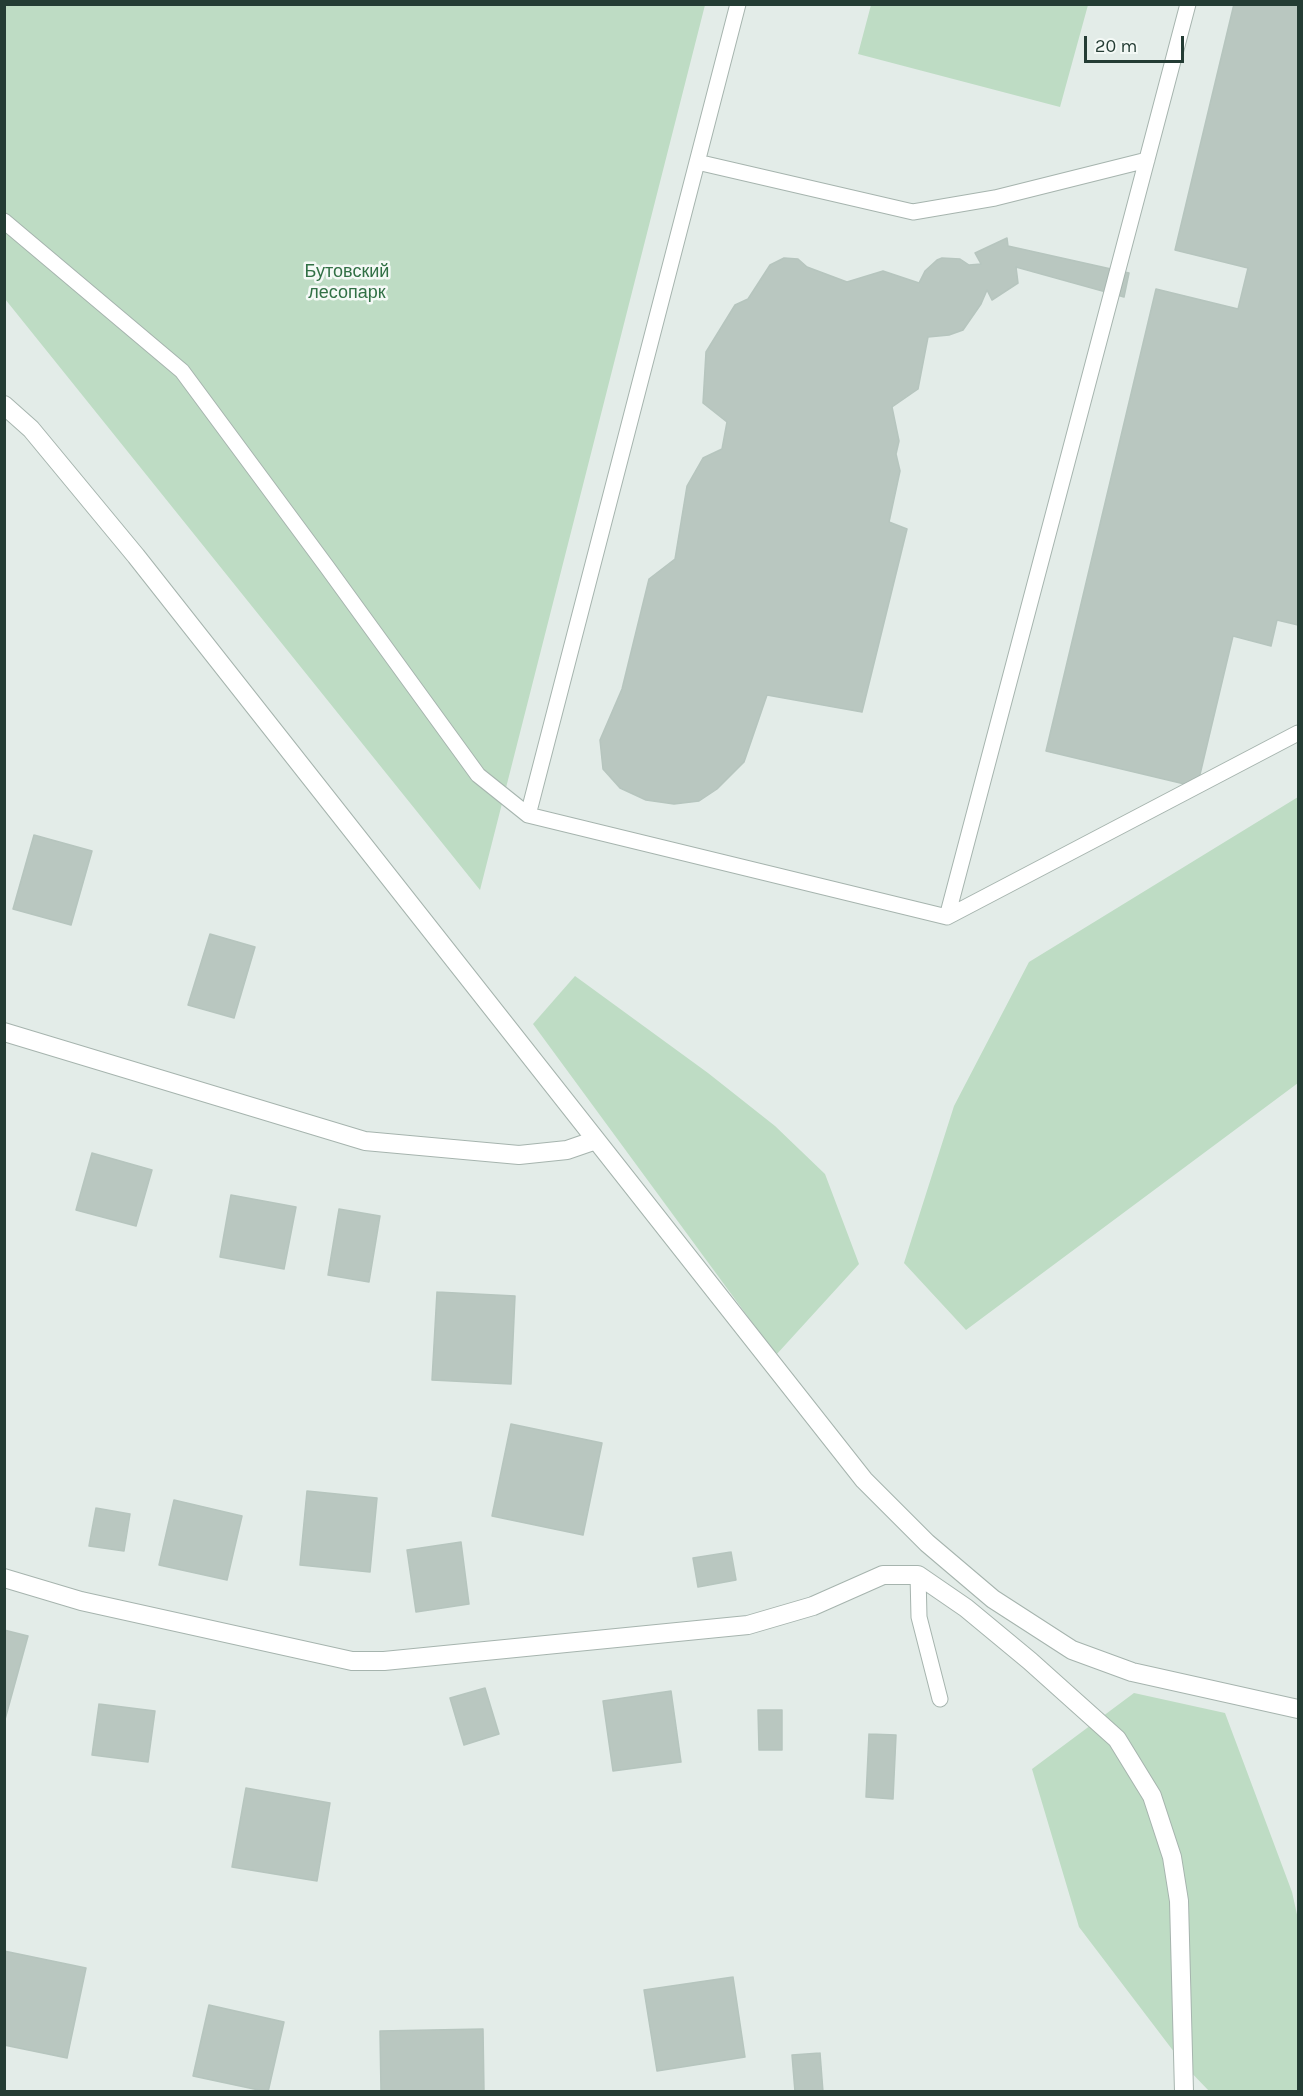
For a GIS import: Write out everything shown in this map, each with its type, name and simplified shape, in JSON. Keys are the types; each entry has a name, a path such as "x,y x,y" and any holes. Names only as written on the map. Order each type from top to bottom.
{"street":[{"path":"4,405 31,429 136,556 864,1480 927,1543 993,1599 1072,1650 1122,1668 1299,1710"},
{"path":"4,1032 364,1141 519,1155 567,1150 596,1140"},
{"path":"4,1578 104,1606 352,1661 384,1661 748,1625 813,1606 883,1575 918,1575 966,1608 1023,1654 1118,1739 1152,1796 1172,1857 1179,1900 1184,2091"}],"lane":[{"path":"528,815 738,4"},
{"path":"947,917 1188,4"},
{"path":"697,162 913,212 995,198 1147,160"},
{"path":"4,221 182,371 478,775 528,815 947,917 1299,733"},
{"path":"918,1575 920,1617 940,1699"}],"green space":[{"path":"871,4 1088,5 1060,107 858,54"},
{"name":"Бутовский лесопарк","path":"4,5 705,5 480,890 5,299"},
{"path":"1298,797 1298,1083 966,1330 904,1263 954,1106 1029,962"},
{"path":"575,976 708,1073 775,1126 825,1174 859,1264 776,1355 533,1024"},
{"path":"1134,1693 1225,1713 1292,1892 1298,1919 1298,2091 1209,2091 1184,2065 1079,1927 1032,1769"}],"building":[{"path":"1234,4 1298,4 1298,625 1277,620 1271,646 1233,636 1197,787 1046,751 1156,289 1238,309 1248,268 1175,250"},
{"path":"1007,238 1008,246 1129,273 1124,297 1016,267 1018,283 992,300 987,290 981,304 963,330 949,335 928,337 918,389 892,407 899,441 896,454 900,471 889,522 907,529 862,712 767,695 744,762 717,789 699,801 674,804 646,800 620,788 603,769 600,740 622,689 649,579 675,559 687,486 703,458 722,449 727,422 703,403 706,352 735,305 748,299 770,265 784,258 798,259 807,267 847,282 883,271 919,283 925,271 937,260 960,259 969,265 981,264 975,253"},
{"path":"34,835 92,851 71,925 13,909"},
{"path":"210,934 255,947 234,1018 188,1005"},
{"path":"92,1153 152,1170 136,1226 76,1210"},
{"path":"231,1195 296,1207 284,1269 220,1257"},
{"path":"339,1209 380,1216 369,1282 328,1275"},
{"path":"437,1292 515,1296 511,1384 432,1380"},
{"path":"511,1424 602,1443 583,1535 492,1516"},
{"path":"307,1491 377,1498 370,1572 300,1565"},
{"path":"174,1500 242,1516 227,1580 159,1565"},
{"path":"96,1508 130,1514 124,1551 89,1546"},
{"path":"461,1542 469,1604 416,1612 407,1550"},
{"path":"731,1552 736,1580 698,1587 693,1558"},
{"path":"4,1630 28,1636 4,1723"},
{"path":"485,1688 499,1734 464,1745 450,1698"},
{"path":"671,1691 681,1762 613,1771 603,1701"},
{"path":"99,1704 155,1711 148,1762 92,1755"},
{"path":"758,1710 782,1710 782,1750 759,1750"},
{"path":"869,1734 896,1735 893,1799 866,1797"},
{"path":"246,1788 330,1803 317,1881 232,1867"},
{"path":"4,1951 86,1968 67,2058 4,2045"},
{"path":"733,1977 745,2057 657,2071 644,1990"},
{"path":"209,2005 284,2022 268,2092 193,2076"},
{"path":"483,2029 484,2092 381,2092 380,2031"},
{"path":"820,2053 823,2092 795,2092 792,2055"}]}
